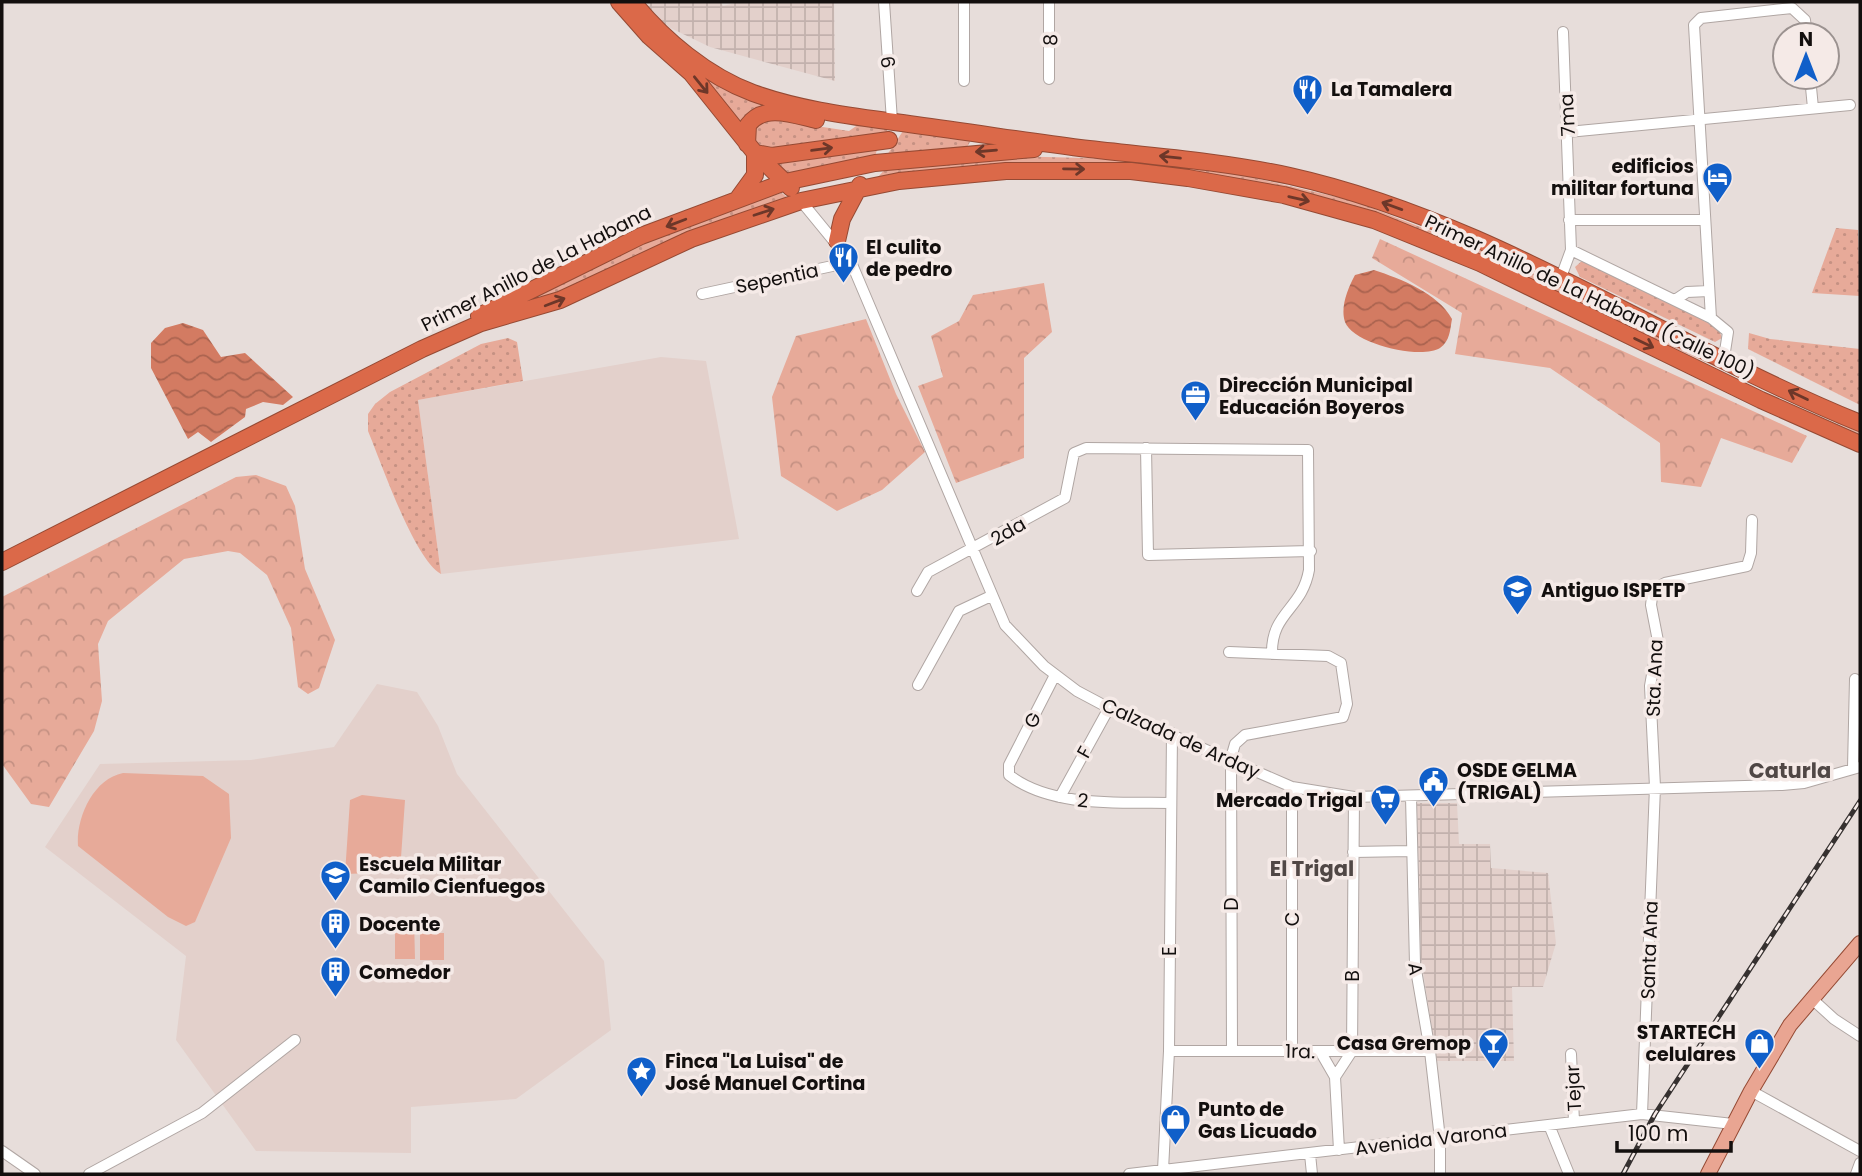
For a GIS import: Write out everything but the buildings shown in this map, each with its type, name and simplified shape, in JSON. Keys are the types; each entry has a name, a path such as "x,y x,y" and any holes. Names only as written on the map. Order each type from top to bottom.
{"highway":[{"path":"619,2 649,36 691,73 751,149 785,181 801,201"},
{"path":"633,2 672,43 697,62 751,92 823,112 1079,148"},
{"path":"736,200 753,180 748,125 761,114 773,112 835,122 860,117"},
{"path":"836,241 842,219 858,188 888,141 892,121"},
{"path":"751,149 772,156 888,141"},
{"name":"Primer Anillo de La Habana","path":"2,562 422,348 520,295 641,236 785,181 876,163 1003,150 1079,148"},
{"name":"Primer Anillo de La Habana (Calle 100)","path":"1079,148 1192,159 1333,187 1435,222 1860,423"},
{"name":"Primer Anillo de La Habana (Calle 100)","path":"858,188 899,181 1006,171 1074,169 1188,178 1341,209 1480,263 1761,400 1860,444"},
{"path":"785,181 813,194 832,194 858,188"},
{"name":"Primer Anillo de La Habana","path":"422,348 481,323 560,300 691,239 801,201 832,194"},
{"path":"520,295 520,313"}],"main road":[{"path":"1708,1174 1751,1091 1790,1025 1860,943"}],"street":[{"name":"6","path":"884,2 892,121"},
{"path":"964,2 964,81"},
{"name":"8","path":"1049,2 1049,79"},
{"path":"1711,318 1693,29 1698,20 1793,8 1805,21"},
{"name":"7ma","path":"1560,280 1571,250 1563,32"},
{"path":"1812,91 1813,108"},
{"path":"1568,132 1850,105"},
{"name":"Calzada de Arday","path":"801,201 851,262 1005,625 1055,675 1109,708 1231,758 1292,787 1354,797 1804,783 1857,767"},
{"path":"1569,220 1704,220"},
{"path":"1571,250 1711,318 1727,332 1724,358"},
{"name":"Sepentia","path":"702,295 851,262"},
{"path":"1675,300 1687,292 1709,291"},
{"name":"2da","path":"916,591 928,572 972,551 1065,498 1074,453 1086,447 1146,448"},
{"path":"1272,654 1275,626 1294,606 1307,584 1311,551 1308,450 1146,448 1148,555 1311,551"},
{"name":"Sta. Ana","path":"1655,787 1650,686 1658,641 1651,605 1653,589 1665,583 1747,566 1751,553 1752,520"},
{"path":"918,685 958,611 991,596"},
{"path":"1229,652 1328,656 1342,663 1346,704 1343,717 1245,735 1235,744 1231,758"},
{"name":"G","path":"1009,765 1055,675"},
{"path":"1855,679 1857,767"},
{"name":"F","path":"1060,797 1109,708"},
{"name":"E","path":"1163,1170 1169,1051 1172,733"},
{"name":"D","path":"1231,758 1232,1050"},
{"name":"2","path":"1009,765 1012,778 1060,797 1085,801 1171,803"},
{"name":"C","path":"1292,787 1292,1051"},
{"name":"Santa Ana","path":"1642,1114 1655,787"},
{"name":"B","path":"1352,1051 1354,797"},
{"name":"A","path":"1411,797 1415,964 1430,1051 1440,1139 1440,1174"},
{"path":"1353,852 1411,850"},
{"path":"1811,998 1834,1019 1860,1036"},
{"path":"89,1174 202,1113 295,1040"},
{"name":"1ra.","path":"1169,1051 1430,1051"},
{"path":"1321,1051 1335,1077 1339,1150"},
{"path":"1335,1077 1352,1051"},
{"name":"Tejar","path":"1570,1054 1574,1122"},
{"path":"1751,1091 1860,1151"},
{"name":"Avenida Varona","path":"1129,1174 1193,1170 1642,1114 1733,1124"},
{"path":"1549,1125 1569,1174"},
{"path":"2,1151 35,1174"},
{"path":"1310,1154 1312,1174"},
{"path":"1856,1174 1860,1163"}],"shaded area":[{"path":"642,2 721,2 723,6 739,2 834,2 835,81 710,47 656,21"},
{"path":"661,357 706,361 739,539 441,574 418,400"},
{"name":"Escuela Militar Camilo Cienfuegos","path":"377,684 417,692 438,726 457,774 604,961 611,1030 516,1099 411,1107 411,1153 256,1151 176,1040 186,956 45,847 100,764 251,760 334,747"},
{"path":"1417,803 1457,803 1459,844 1490,844 1491,868 1548,873 1556,943 1543,987 1512,987 1514,1061 1437,1061 1421,959"}],"green space":[{"path":"650,27 785,109 740,129"},
{"path":"764,118 849,131 862,122 888,127 886,136 776,153 755,144 753,129"},
{"path":"905,128 970,139 970,142 967,147 887,155"},
{"path":"878,147 874,159 792,178 773,162"},
{"path":"1003,156 1125,159 1238,174 1354,201 1515,264 1860,428 1860,434 1486,260 1238,179 879,176 887,167"},
{"path":"782,193 791,201 553,296 529,296 653,240"},
{"path":"1836,228 1858,230 1860,296 1812,293"},
{"path":"1380,239 1807,436 1792,463 1721,438 1701,487 1661,482 1660,443 1550,368 1455,354 1462,313 1372,258"},
{"path":"1583,260 1718,327 1722,338 1715,342 1580,277 1575,267"},
{"path":"1044,283 1052,332 1024,358 1024,458 956,483 918,386 943,377 931,336 959,321 973,295"},
{"path":"866,319 896,394 925,452 882,490 837,511 781,476 772,397 796,336"},
{"path":"1749,333 1770,339 1860,349 1860,405 1748,349"},
{"path":"508,338 517,342 523,381 418,400 441,574 420,550 409,530 368,431 368,414 375,404 390,392 481,344"},
{"path":"256,475 286,486 295,506 305,569 335,640 319,688 308,694 298,687 291,628 267,575 240,553 228,551 184,559 108,621 98,644 102,701 94,731 49,807 31,804 2,764 2,597 236,477"},
{"path":"123,773 203,776 229,794 231,838 195,922 186,926 168,917 78,846 80,824 88,801 103,783"},
{"path":"362,795 405,800 400,872 345,874 350,800"},
{"path":"395,919 414,919 415,959 395,959"},
{"path":"420,933 444,933 444,960 420,960"}],"water":[{"path":"1374,270 1418,288 1446,310 1452,319 1449,335 1440,348 1418,352 1388,348 1351,330 1344,316 1347,292 1355,275"},
{"path":"183,323 203,330 221,357 245,353 293,397 283,405 263,402 246,409 245,417 211,442 198,432 188,439 151,368 151,343 165,328"}],"railway":[{"path":"1623,1174 1655,1114 1860,801"}],"place":[{"name":"La Tamalera","path":"1308,116"},
{"name":"edificios militar fortuna","path":"1717,204"},
{"name":"El culito de pedro","path":"843,285"},
{"name":"Dirección Municipal Educación Boyeros","path":"1196,423"},
{"name":"Antiguo ISPETP","path":"1518,617"},
{"name":"OSDE GELMA (TRIGAL)","path":"1434,808"},
{"name":"Mercado Trigal","path":"1386,827"},
{"name":"Escuela Militar Camilo Cienfuegos","path":"336,902"},
{"name":"Docente","path":"336,951"},
{"name":"Comedor","path":"336,999"},
{"name":"Casa Gremop","path":"1494,1070"},
{"name":"STARTECH celulares","path":"1759,1070"},
{"name":"Finca \"La Luisa\" de José Manuel Cortina","path":"642,1099"},
{"name":"Punto de Gas Licuado","path":"1175,1147"}],"district":[{"name":"Caturla","path":"1790,771"},
{"name":"El Trigal","path":"1312,869"}]}
